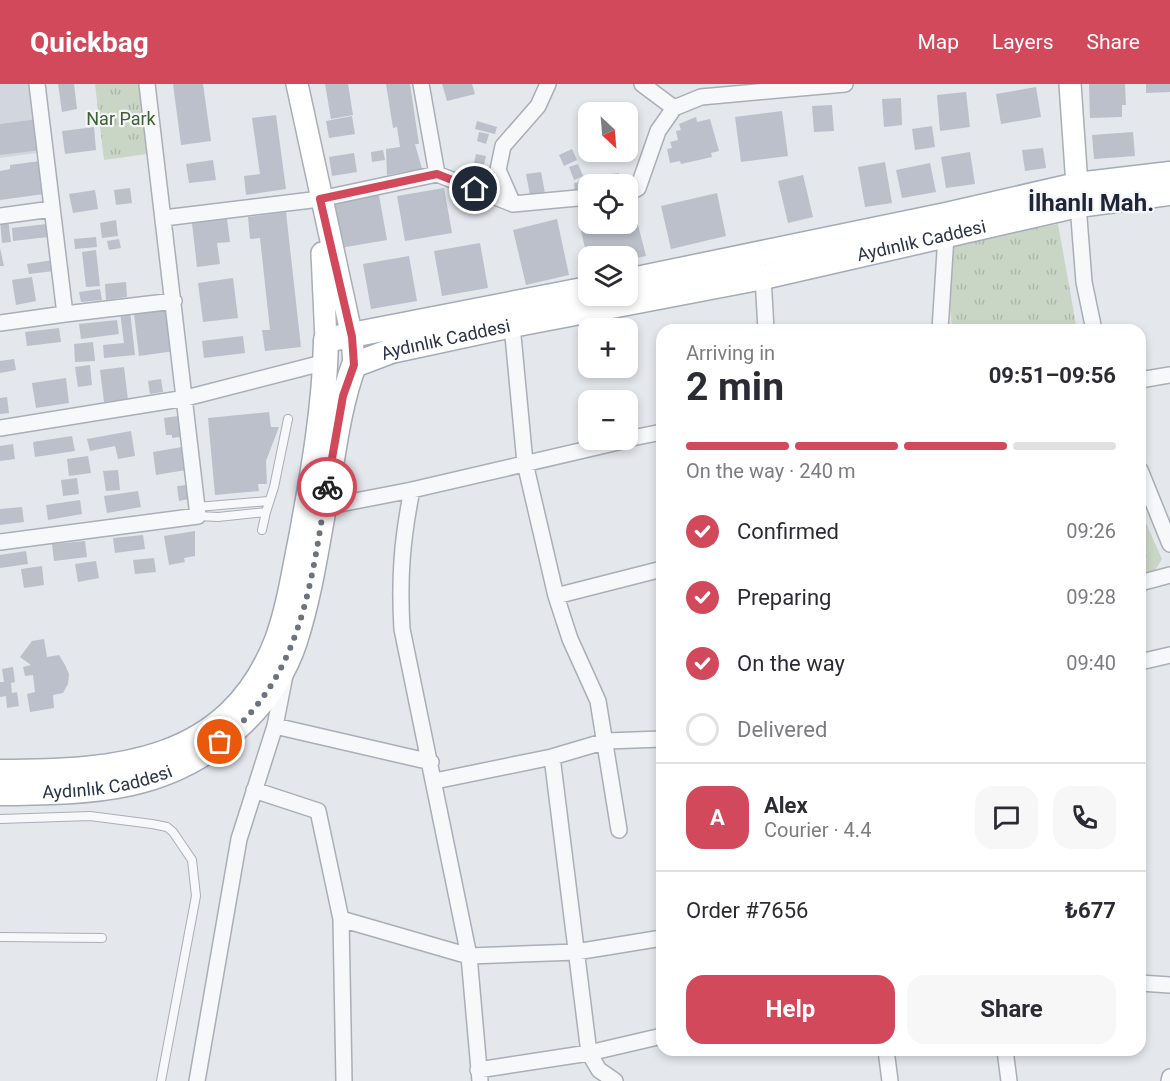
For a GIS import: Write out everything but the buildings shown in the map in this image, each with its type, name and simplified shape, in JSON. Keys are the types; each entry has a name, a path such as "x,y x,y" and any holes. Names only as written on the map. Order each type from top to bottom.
{"main road":[{"name":"Aydınlık Caddesi","path":"638,279 946,215 1077,195 1170,174"},
{"name":"Aydınlık Caddesi","path":"0,793 77,792 144,782 189,764 224,739 252,713 270,690 288,658 299,629 324,507 343,396 354,365 391,351 512,325 763,277 946,236 1077,195 1170,193"},
{"name":"Aydınlık Caddesi","path":"0,772 85,771 149,759 194,740 229,712 245,693 268,660 288,603 304,521 326,358 352,337 578,291"},
{"path":"326,358 354,365"}],"street":[{"path":"36,84 65,314"},
{"path":"0,542 198,511 147,84"},
{"path":"297,84 320,199 352,337 354,365"},
{"path":"421,84 437,174"},
{"path":"513,204 498,170 502,146 538,106 548,84"},
{"path":"642,84 674,108"},
{"path":"638,188 658,131 674,108 701,97 838,84"},
{"path":"1070,84 1084,282 1093,324"},
{"path":"164,218 320,199 437,174 513,204 578,198"},
{"path":"0,428 186,398 326,358 320,199"},
{"path":"0,216 52,209"},
{"path":"940,324 946,236"},
{"path":"763,277 766,324"},
{"path":"0,323 174,301"},
{"path":"512,325 525,463 556,596 570,639 598,701 619,830"},
{"path":"1146,380 1170,375"},
{"path":"638,437 656,433"},
{"path":"324,507 412,490 583,450"},
{"path":"1146,485 1170,544"},
{"path":"412,490 402,542 399,582 401,617 469,956 479,1075 656,1037"},
{"path":"556,596 656,571"},
{"path":"1146,581 1170,574"},
{"path":"1146,661 1170,655"},
{"path":"197,1081 239,839 275,726 288,658"},
{"path":"275,726 431,762"},
{"path":"435,781 552,757 606,741 656,739"},
{"path":"552,757 589,1053 599,1070 615,1081"},
{"path":"254,790 318,811 341,919 344,1081"},
{"path":"341,919 469,956 576,952 656,939"},
{"path":"1146,983 1170,985"},
{"path":"887,1056 890,1081"},
{"path":"1006,1056 1010,1081"}],"lane":[{"path":"262,530 288,418"},
{"path":"198,511 268,501"},
{"path":"198,511 218,517 266,512"},
{"path":"0,819 90,816 152,824 166,827 192,860 196,896 161,1081"},
{"path":"0,937 102,938"}],"shaded area":[{"path":"0,84 35,84 44,152 0,158"}],"green space":[{"name":"Nar Park","path":"95,84 139,84 147,154 104,160"},
{"path":"1058,224 1076,324 952,324 945,245"},
{"path":"1146,523 1162,559 1154,572 1146,574"}],"way so far":[{"path":"220,742 252,713 270,690 280,675 295,642 327,487"}],"district":[{"name":"İlhanlı Mah.","path":"1091,203"}],"route":[{"path":"327,487 343,396 354,365 352,337 320,199 437,174 475,189"}]}
